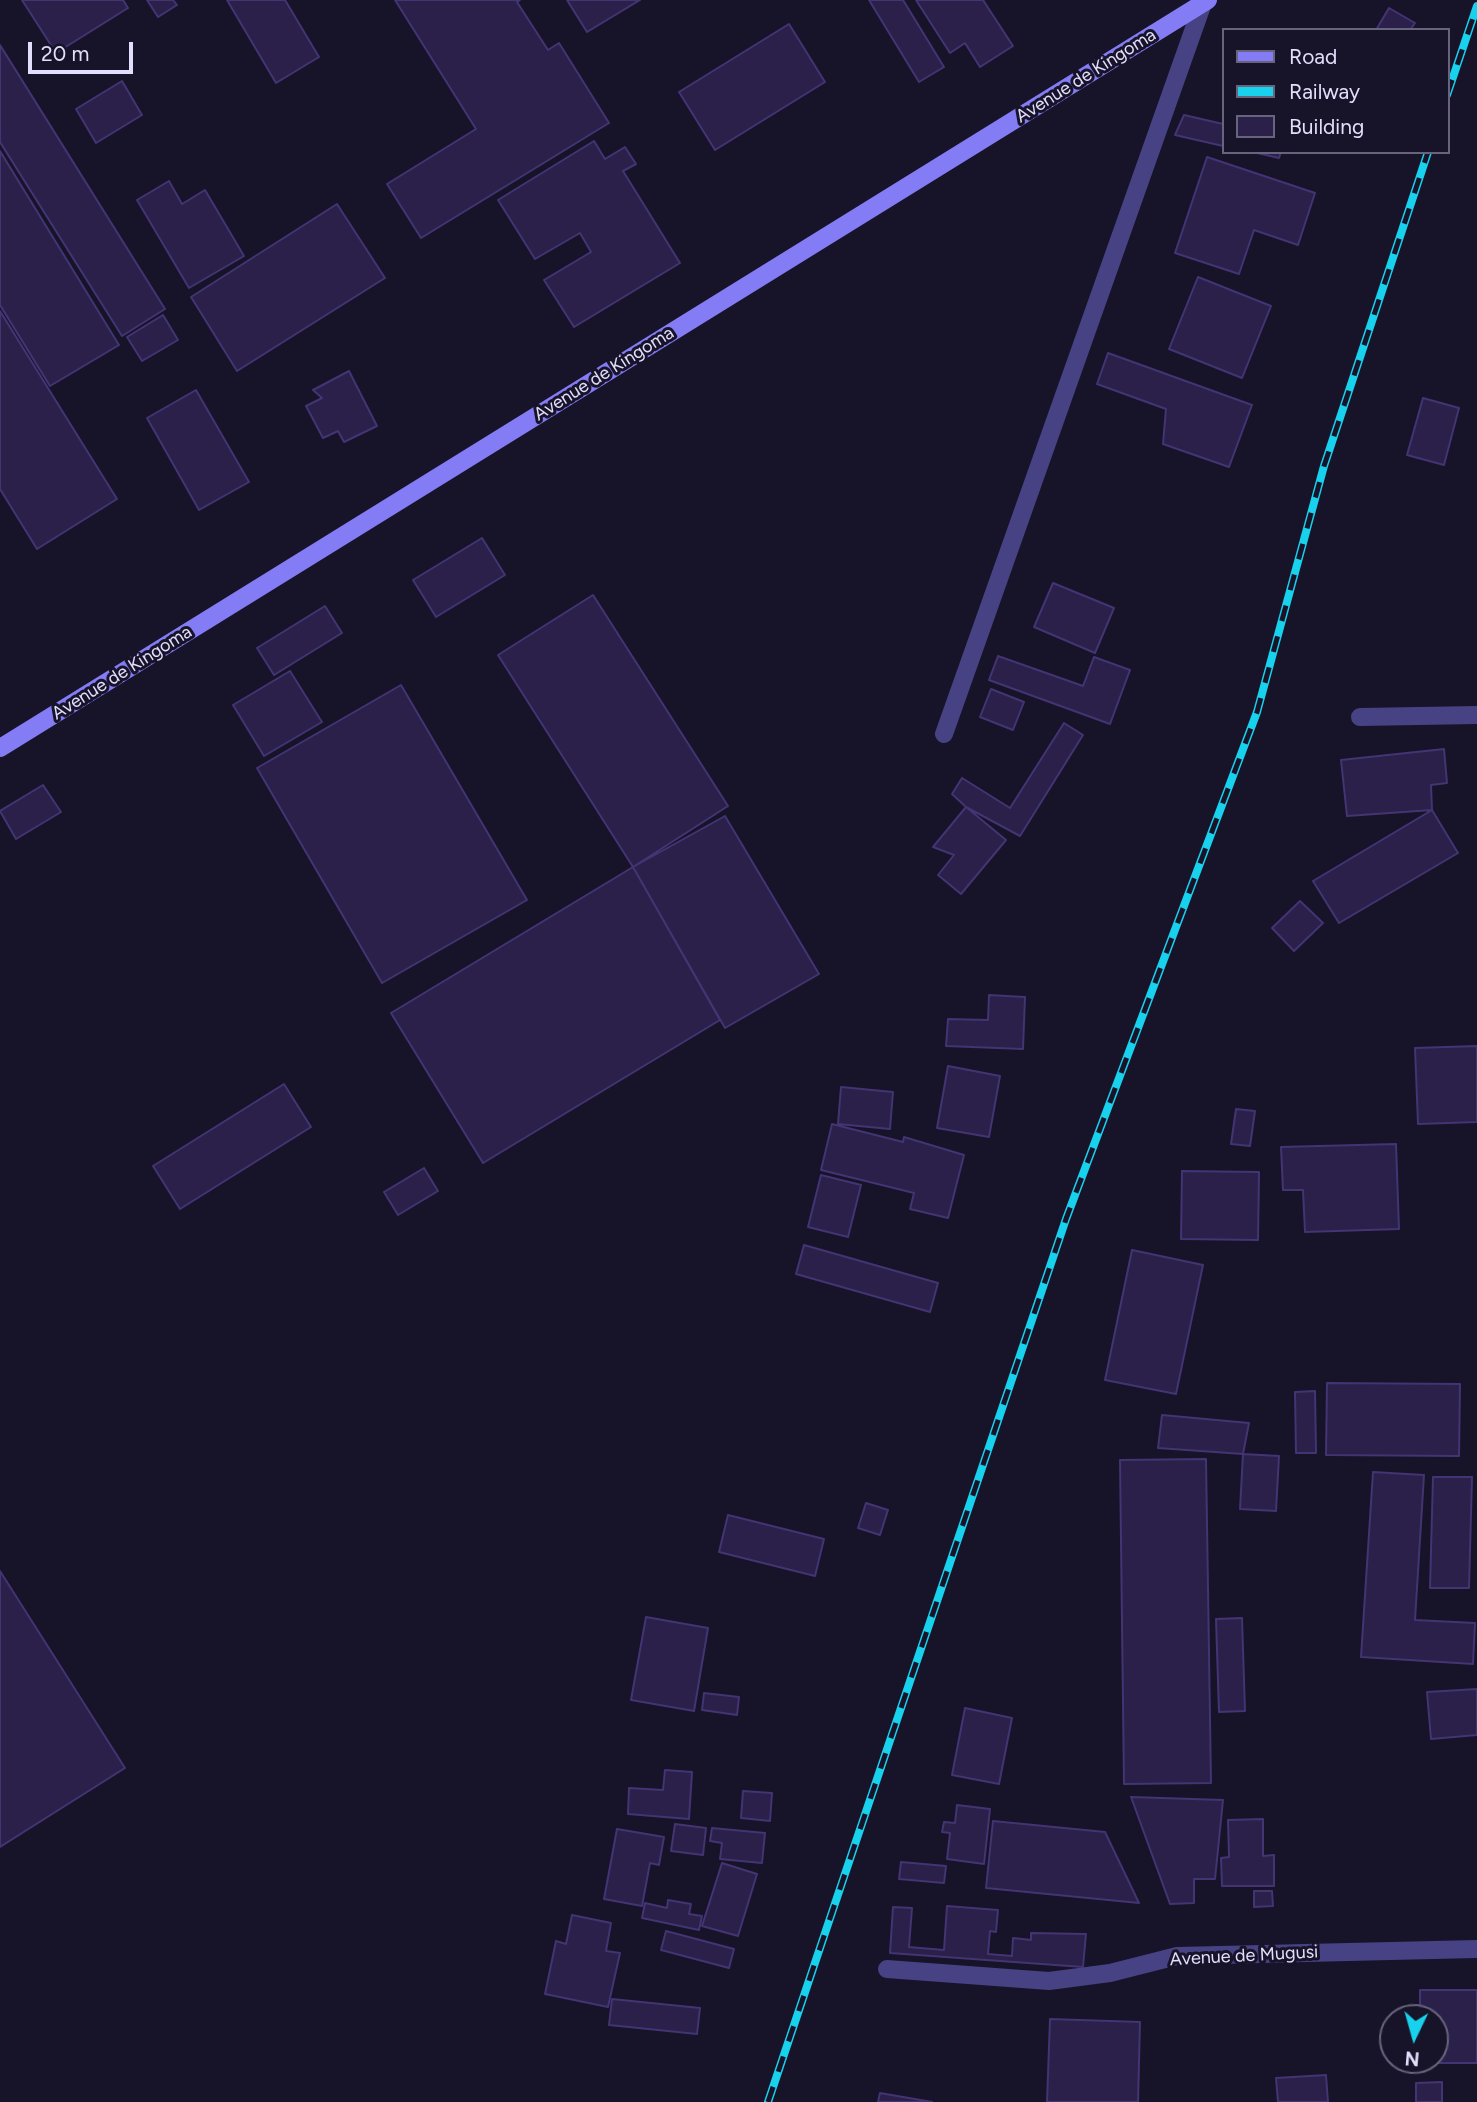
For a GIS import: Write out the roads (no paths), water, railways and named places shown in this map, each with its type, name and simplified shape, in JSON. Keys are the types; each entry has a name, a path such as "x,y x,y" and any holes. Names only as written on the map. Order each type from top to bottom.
{"street":[{"path":"944,734 1206,1"},
{"name":"Avenue de Kingoma","path":"0,748 1206,1"},
{"path":"1360,717 1477,715"},
{"name":"Avenue de Mugusi","path":"887,1969 1049,1981 1110,1973 1177,1956 1477,1949"}],"railway":[{"path":"1449,89 1477,6"},
{"path":"768,2102 1066,1219 1257,712 1324,466 1427,154"}]}
